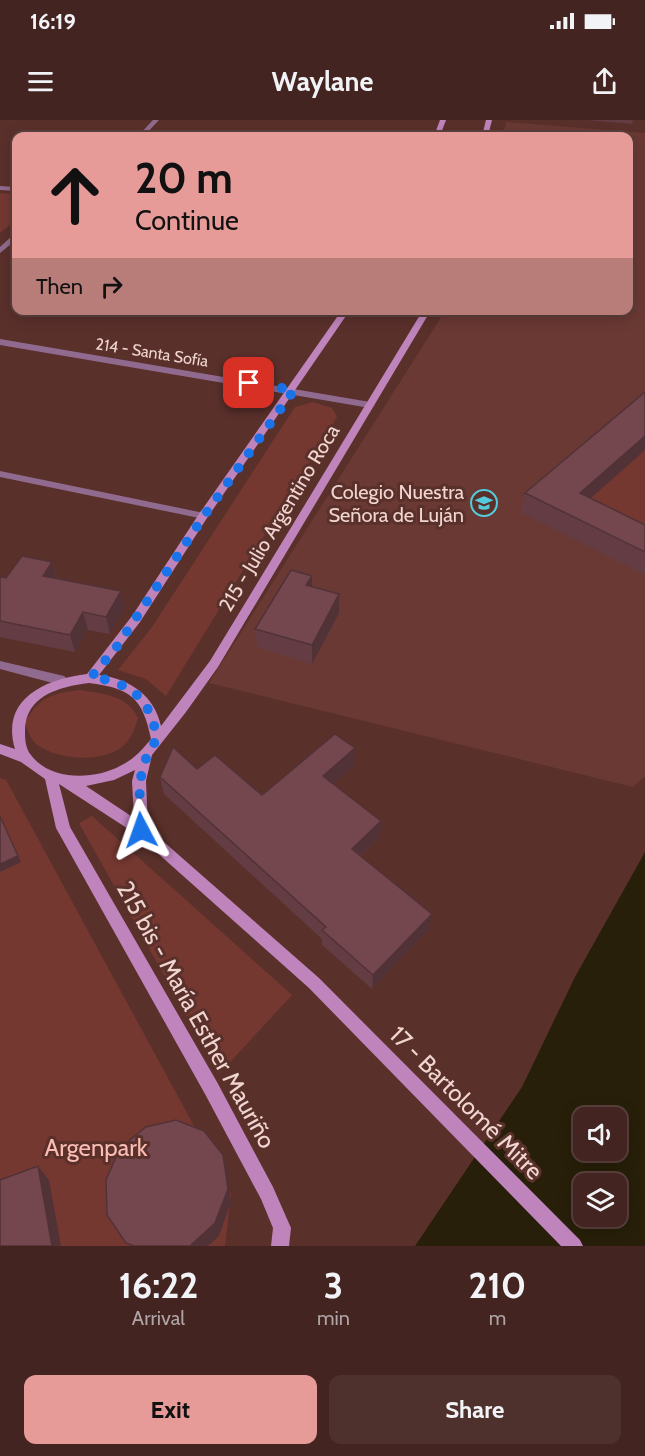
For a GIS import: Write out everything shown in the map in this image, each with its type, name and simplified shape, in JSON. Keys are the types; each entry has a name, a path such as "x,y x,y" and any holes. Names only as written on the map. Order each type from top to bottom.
{"street":[{"path":"145,132 156,120"},
{"path":"0,251 12,240"},
{"path":"91,677 119,643 204,516 294,390 343,315"},
{"name":"215 - Julio Argentino Roca","path":"157,739 182,710 214,664 424,315"},
{"name":"214 - Santa Sofía","path":"0,342 294,390 370,405"},
{"path":"0,474 204,516"},
{"path":"0,665 64,681"},
{"path":"0,748 25,758 51,776 67,781 88,782 111,777 131,767 157,739 150,709 134,692 119,683 91,677 64,681 44,690 21,715 17,734 25,758"},
{"path":"141,830 139,780 146,753"},
{"name":"215 bis - María Esther Mauriño","path":"51,776 63,828 211,1088 267,1193 282,1228 280,1246"},
{"name":"17 - Bartolomé Mitre","path":"67,781 141,830 324,993 574,1246"}],"shaded area":[{"name":"Colegio Nuestra Señora de Luján","path":"506,122 632,132 504,132"},
{"name":"Colegio Nuestra Señora de Luján","path":"633,132 645,133 645,776 633,787 209,683 442,315 633,315"},
{"path":"645,852 645,1246 415,1246 522,1087 575,977"}],"green space":[{"path":"0,193 12,194 12,223 0,233"},
{"path":"313,402 332,408 337,417 166,696 146,679 118,670 152,627 295,407"},
{"path":"645,450 645,547 575,512"},
{"path":"80,690 114,697 128,704 133,710 138,718 131,736 123,746 104,755 70,757 48,751 39,746 30,736 25,723 35,707 54,695"},
{"name":"Argenpark","path":"0,778 6,780 231,1194 225,1246 0,1246"},
{"path":"92,816 292,995 219,1074 79,823"}],"building":[{"path":"645,392 645,436 580,493 645,525 645,552 525,493"},
{"path":"22,556 52,562 43,576 121,591 106,617 83,612 70,635 0,621 0,577 6,578"},
{"path":"291,570 312,576 306,585 339,594 312,645 255,629"},
{"path":"335,734 355,748 323,776 381,821 352,849 432,914 373,975 322,930 326,927 160,777 173,747 197,769 215,755 262,795"},
{"path":"0,816 18,856 0,864"},
{"path":"176,1120 204,1131 223,1155 228,1189 215,1223 190,1246 134,1246 126,1243 107,1215 106,1180 120,1148 146,1127"},
{"path":"38,1166 52,1246 0,1246 0,1180"}],"place":[{"name":"Colegio Nuestra Señora de Luján","path":"484,503"}],"route":[{"path":"141,830 139,780 146,753 157,739 154,720 150,709 134,692 119,683 91,677 116,648 204,516 294,390 249,383"}]}
